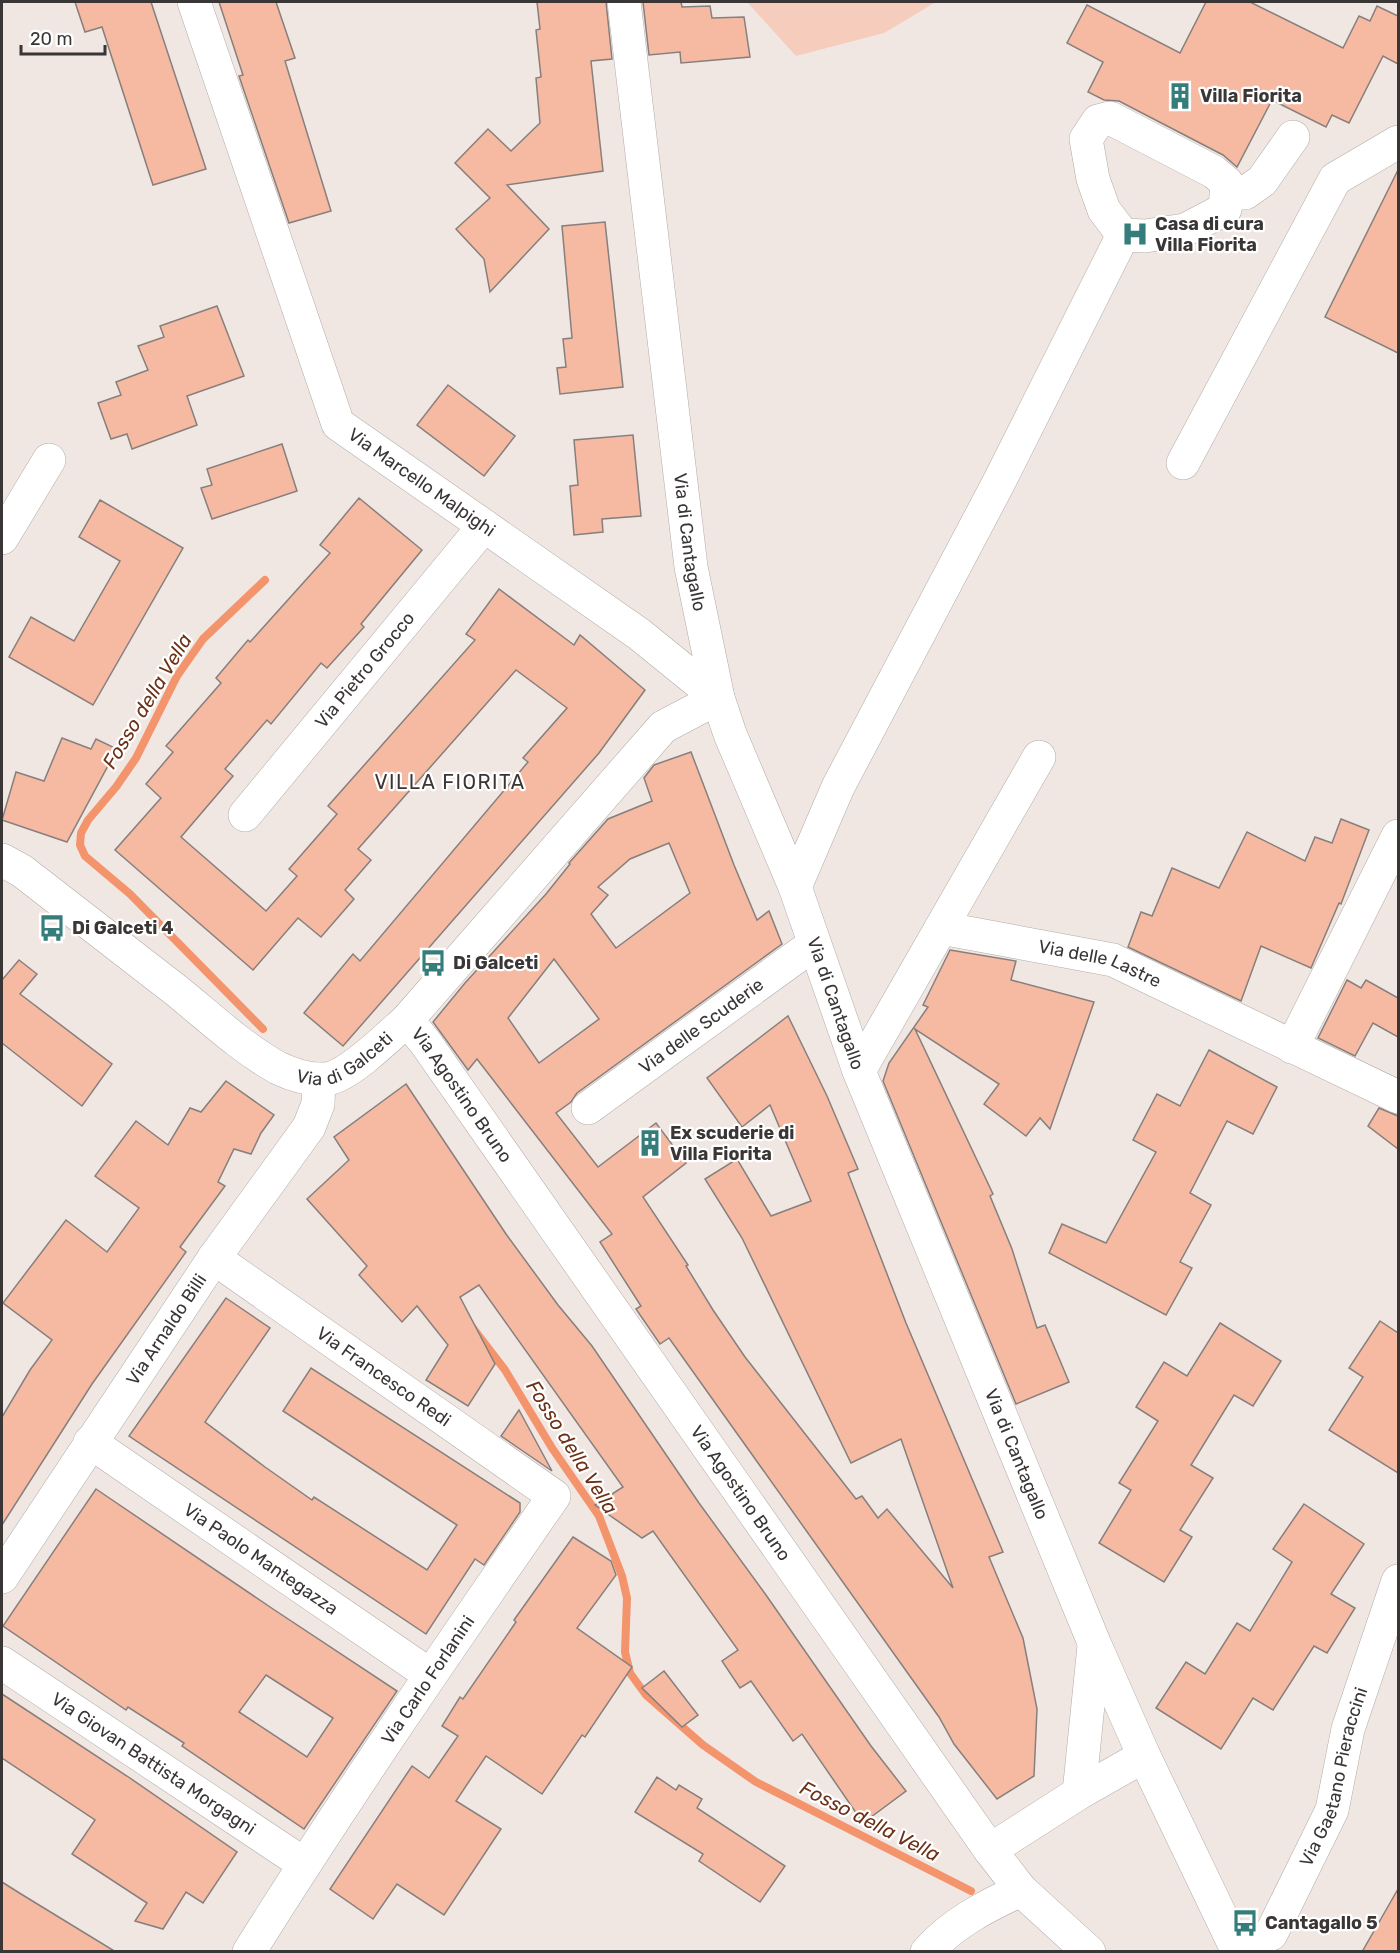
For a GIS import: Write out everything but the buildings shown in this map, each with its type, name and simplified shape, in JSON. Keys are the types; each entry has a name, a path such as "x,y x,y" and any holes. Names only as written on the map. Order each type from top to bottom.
{"street":[{"name":"Via Marcello Malpighi","path":"194,2 338,424 639,634 718,698"},
{"name":"Via di Cantagallo","path":"624,2 691,567 718,698 730,734 795,886 859,1071 1095,1645 1144,1756 1238,1951"},
{"path":"1110,118 1214,172 1227,183 1228,194 1225,209 1185,230 1145,236 1123,235 1104,210 1093,179 1086,139 1098,121 1110,118"},
{"path":"1228,194 1245,193 1262,181 1293,137"},
{"path":"1183,463 1335,179 1398,142"},
{"path":"795,886 838,787 998,483 1123,235"},
{"path":"2,538 49,460"},
{"name":"Via Pietro Grocco","path":"245,815 484,526"},
{"name":"Via di Galceti","path":"2,860 22,872 240,1041 278,1067 297,1075 319,1079 331,1078 343,1073 407,1020 663,727 718,698"},
{"path":"859,1071 1039,757"},
{"path":"1292,1047 1398,836"},
{"name":"Via delle Lastre","path":"941,928 1113,960 1398,1097"},
{"name":"Via delle Scuderie","path":"588,1108 814,944"},
{"name":"Via Agostino Bruno","path":"407,1020 425,1042 990,1850 1021,1890 1089,1952"},
{"name":"Via Arnaldo Billi","path":"2,1577 214,1258 309,1127 318,1104 319,1079"},
{"name":"Via Francesco Redi","path":"214,1258 554,1496"},
{"name":"Via Paolo Mantegazza","path":"90,1442 430,1675"},
{"name":"Via Carlo Forlanini","path":"249,1952 304,1864 430,1675 554,1496"},
{"name":"Via Gaetano Pieraccini","path":"1238,1951 1271,1934 1332,1810 1348,1729 1398,1581"},
{"path":"1079,1793 1095,1645"},
{"name":"Via Giovan Battista Morgagni","path":"2,1663 304,1864"},
{"path":"990,1850 1079,1793 1144,1756"},
{"path":"927,1952 939,1938 980,1909 1021,1890"}],"shaded area":[{"path":"747,2 936,2 884,33 796,56"}],"waterway":[{"name":"Fosso della Vella","path":"263,1029 130,894 85,856 80,845 81,833 88,820 116,787 136,758 177,676 203,639 265,580"},
{"name":"Fosso della Vella","path":"472,1327 505,1370 552,1448 599,1516 622,1576 627,1598 625,1652 630,1673 646,1695 703,1745 756,1782 971,1891"}],"place":[{"name":"Villa Fiorita","path":"1180,96"},
{"name":"Casa di cura Villa Fiorita","path":"1135,234"},
{"name":"Di Galceti 4","path":"52,928"},
{"name":"Di Galceti","path":"433,963"},
{"name":"Ex scuderie di Villa Fiorita","path":"650,1143"},
{"name":"Cantagallo 5","path":"1245,1923"}],"district":[{"name":"VILLA FIORITA","path":"450,782"}]}
